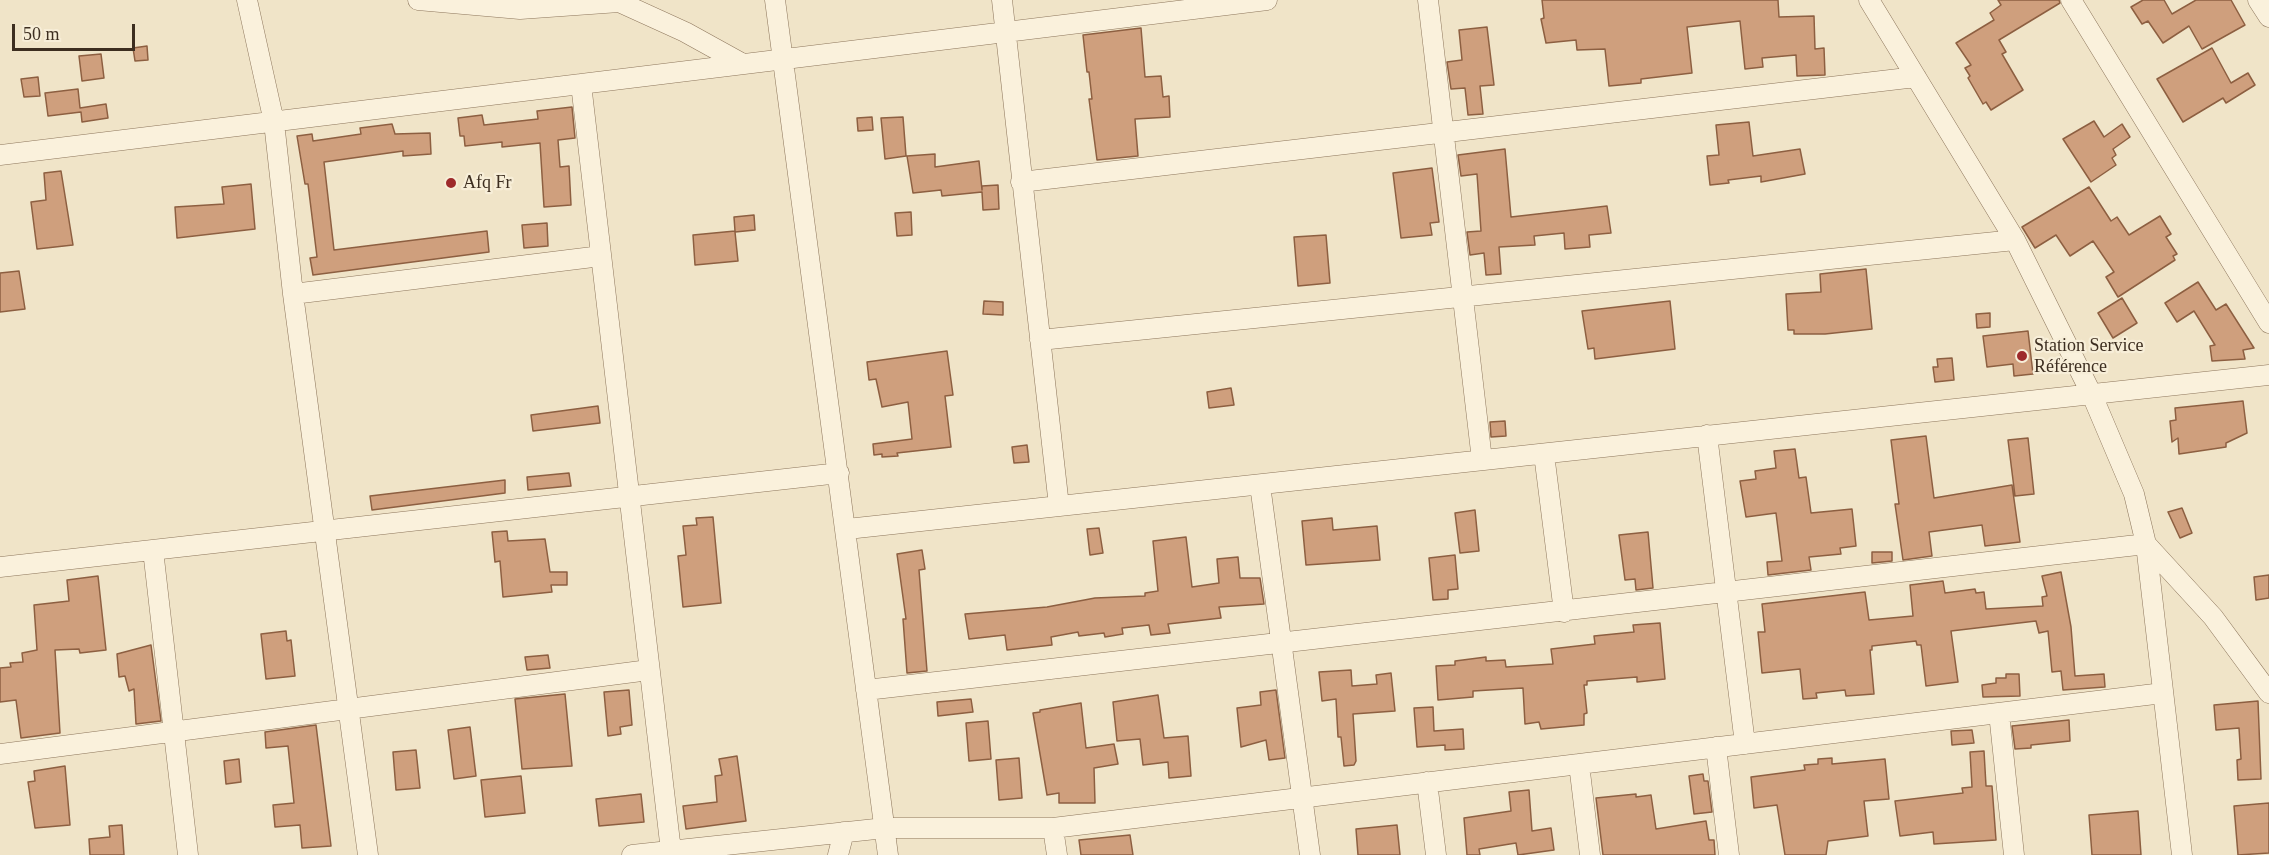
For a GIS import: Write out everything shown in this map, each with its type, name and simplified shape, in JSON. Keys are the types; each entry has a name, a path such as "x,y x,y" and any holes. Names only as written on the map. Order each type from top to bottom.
{"street":[{"path":"247,0 274,122 293,294 368,855"},
{"path":"418,0 520,9 619,2 685,32 743,64"},
{"path":"775,0 847,530 888,855"},
{"path":"1002,0 1059,507"},
{"path":"0,155 1268,0"},
{"path":"1428,0 1482,460"},
{"path":"1869,0 2014,240 2092,394 2134,494 2146,544 2182,855"},
{"path":"2071,0 2269,322"},
{"path":"2258,0 2269,17"},
{"path":"1021,182 1916,77"},
{"path":"581,84 670,851"},
{"path":"1040,340 2014,240"},
{"path":"293,294 602,256"},
{"path":"847,530 2269,375"},
{"path":"1707,435 1745,744"},
{"path":"1544,454 1564,612"},
{"path":"0,567 839,473"},
{"path":"1260,485 1310,855"},
{"path":"866,690 1727,594 2146,544"},
{"path":"2146,544 2213,617 2269,693"},
{"path":"153,550 188,855"},
{"path":"0,754 649,670"},
{"path":"632,855 885,828 1053,828 2163,693"},
{"path":"1999,713 2010,855"},
{"path":"1716,747 1729,855"},
{"path":"1579,764 1590,855"},
{"path":"1427,782 1436,855"},
{"path":"1053,828 1057,855"},
{"path":"838,855 844,832"}],"building":[{"path":"1542,0 1778,0 1779,17 1814,16 1815,49 1824,48 1825,75 1797,76 1796,55 1762,58 1763,67 1745,69 1740,21 1687,27 1692,73 1641,79 1641,83 1609,86 1605,49 1577,50 1576,40 1546,43 1541,19 1544,18"},
{"path":"1998,0 2059,0 2060,3 1999,40 2006,52 2002,54 2023,90 1991,110 1986,102 1983,104 1968,78 1970,76 1965,68 1971,65 1956,43 1994,20 1990,13 2001,5"},
{"path":"2143,0 2164,0 2172,14 2196,0 2231,0 2245,25 2202,49 2189,26 2163,43 2148,21 2142,24 2131,7"},
{"path":"1487,27 1494,85 1480,86 1483,114 1468,115 1465,88 1451,89 1447,62 1462,60 1459,30"},
{"path":"1141,28 1145,77 1161,76 1163,97 1169,96 1170,117 1135,119 1138,156 1097,160 1089,99 1092,99 1089,72 1087,72 1083,35"},
{"path":"147,46 148,60 135,61 133,48"},
{"path":"2212,48 2231,83 2248,73 2255,85 2226,103 2223,98 2183,122 2157,79"},
{"path":"101,54 104,78 82,81 79,56"},
{"path":"38,77 40,96 24,97 21,79"},
{"path":"78,89 80,108 106,104 108,118 82,122 81,112 48,116 45,93"},
{"path":"572,107 575,138 558,140 560,167 569,166 571,205 544,207 540,143 502,147 502,142 465,146 464,136 460,136 458,118 482,115 484,125 538,119 537,111"},
{"path":"872,117 873,130 858,131 857,118"},
{"path":"903,117 906,156 885,159 881,118"},
{"path":"2094,121 2104,137 2122,124 2130,137 2113,149 2116,155 2112,158 2116,165 2091,182 2063,139"},
{"path":"1749,122 1753,156 1800,149 1805,174 1761,182 1761,176 1710,185 1707,156 1719,155 1716,125"},
{"path":"392,124 395,134 430,133 431,154 403,156 403,151 324,162 334,250 487,231 489,252 313,275 310,258 317,257 308,184 305,184 297,136 312,134 313,141 361,134 360,128"},
{"path":"1505,149 1511,217 1607,206 1611,233 1589,235 1590,247 1565,249 1564,233 1534,236 1535,245 1499,247 1501,274 1486,275 1484,253 1470,255 1467,232 1481,231 1477,174 1461,176 1458,155"},
{"path":"935,154 935,167 979,161 982,190 982,186 998,185 999,209 983,210 982,192 942,196 941,190 913,193 907,156"},
{"path":"1432,168 1439,222 1430,223 1432,235 1401,238 1393,173"},
{"path":"61,171 73,245 37,249 31,202 46,200 44,173"},
{"path":"251,184 255,229 177,238 175,207 224,204 222,187"},
{"path":"2089,187 2111,221 2117,217 2129,235 2160,216 2171,234 2166,237 2177,254 2173,256 2175,260 2118,297 2106,277 2114,272 2093,241 2070,256 2056,235 2035,248 2022,227"},
{"path":"911,212 912,235 897,236 895,213"},
{"path":"754,215 755,230 735,232 738,261 695,265 693,235 735,231 734,217"},
{"path":"547,223 548,246 524,248 522,225"},
{"path":"1326,235 1330,283 1298,286 1294,237"},
{"path":"1866,269 1872,329 1825,334 1794,334 1794,330 1788,330 1786,294 1821,292 1820,274"},
{"path":"19,271 25,309 0,312 0,273"},
{"path":"2198,282 2216,310 2226,304 2254,348 2243,350 2245,359 2212,361 2210,346 2215,345 2194,311 2177,322 2165,303"},
{"path":"2122,298 2137,323 2113,338 2098,313"},
{"path":"984,301 1003,302 1003,315 983,314"},
{"path":"1670,301 1675,349 1595,359 1594,348 1588,349 1582,311"},
{"path":"1990,313 1990,327 1977,328 1976,314"},
{"path":"2028,331 2033,374 2014,376 2013,364 1987,367 1983,336"},
{"path":"947,351 953,395 945,396 951,447 897,453 898,456 874,455 873,444 912,439 908,402 882,407 876,379 869,380 867,362"},
{"path":"1952,358 1954,380 1935,382 1933,367 1938,367 1937,359"},
{"path":"1231,388 1234,405 1209,408 1207,392"},
{"path":"2243,401 2247,433 2226,443 2226,447 2179,454 2178,438 2172,442 2170,421 2176,420 2175,408"},
{"path":"598,406 600,423 533,431 531,415"},
{"path":"1505,421 1506,436 1491,437 1490,422"},
{"path":"1926,436 1934,498 2012,485 2020,542 1985,546 1982,525 1929,532 1932,556 1903,560 1895,504 1899,504 1891,440"},
{"path":"2028,438 2034,494 2015,496 2008,440"},
{"path":"1027,445 1029,462 1014,463 1012,447"},
{"path":"1795,449 1799,478 1806,477 1811,513 1852,509 1856,546 1840,548 1841,554 1809,557 1811,570 1768,575 1767,562 1782,561 1776,513 1746,517 1740,481 1756,479 1755,471 1776,468 1774,451"},
{"path":"569,473 571,486 528,490 527,477"},
{"path":"505,480 505,493 372,510 370,496"},
{"path":"2182,508 2192,533 2180,538 2168,512"},
{"path":"1475,510 1479,551 1460,553 1455,513"},
{"path":"713,517 721,603 683,607 678,556 686,555 683,526 697,525 696,518"},
{"path":"1332,518 1333,530 1377,526 1380,560 1306,565 1302,521"},
{"path":"1099,528 1103,553 1090,555 1087,529"},
{"path":"507,531 508,541 545,539 550,572 567,572 567,585 551,585 552,592 503,597 500,561 495,562 492,532"},
{"path":"1648,532 1653,588 1636,590 1635,579 1625,580 1619,535"},
{"path":"1186,537 1192,587 1219,583 1217,559 1238,557 1240,578 1260,578 1264,604 1219,607 1221,618 1168,624 1170,633 1151,635 1149,625 1122,628 1123,634 1105,637 1104,633 1079,636 1078,632 1051,637 1052,645 1007,650 1005,635 969,639 965,614 1047,607 1095,598 1145,596 1145,593 1158,591 1153,541"},
{"path":"922,550 925,569 919,570 927,671 907,673 903,619 906,619 897,554"},
{"path":"1872,552 1892,552 1892,561 1872,563"},
{"path":"1455,555 1458,589 1448,590 1448,599 1433,600 1429,558"},
{"path":"2061,572 2071,627 2075,676 2104,674 2105,687 2063,690 2061,671 2052,672 2048,631 2039,633 2036,621 1951,631 1958,682 1926,686 1921,645 1917,645 1916,641 1872,646 1870,650 1874,694 1846,696 1845,690 1816,693 1817,698 1803,699 1800,669 1762,673 1758,632 1765,632 1762,604 1865,592 1869,620 1913,616 1910,585 1943,581 1945,593 1975,589 1976,593 1984,592 1986,609 2043,606 2042,597 2047,596 2042,576"},
{"path":"2269,575 2269,598 2256,600 2254,577"},
{"path":"98,576 106,650 80,653 79,649 55,650 60,733 21,738 16,700 0,702 0,668 11,667 10,663 23,662 22,653 37,650 34,605 69,601 67,580"},
{"path":"1660,623 1665,679 1637,682 1637,677 1587,681 1587,685 1584,685 1587,713 1584,714 1584,725 1541,729 1539,722 1525,724 1523,688 1473,691 1473,697 1438,700 1436,666 1455,665 1455,661 1486,657 1486,661 1505,660 1506,667 1553,664 1551,649 1595,644 1594,636 1634,632 1633,625"},
{"path":"286,631 287,641 291,640 295,676 266,679 261,634"},
{"path":"151,645 161,721 136,724 134,689 129,691 125,676 119,677 117,654"},
{"path":"548,655 550,668 527,670 525,657"},
{"path":"1351,670 1352,686 1377,684 1376,675 1391,673 1395,711 1353,714 1356,761 1354,765 1344,766 1341,737 1338,737 1336,699 1322,701 1319,672"},
{"path":"2006,674 2019,674 2020,696 1983,697 1982,685 1996,683 1996,678 2006,678"},
{"path":"629,690 632,725 620,727 621,734 608,736 604,692"},
{"path":"1276,690 1285,758 1269,760 1266,740 1241,747 1237,708 1261,705 1260,692"},
{"path":"565,694 572,766 522,769 515,699"},
{"path":"1158,695 1164,738 1188,736 1191,776 1169,778 1168,762 1143,765 1140,739 1117,741 1113,702"},
{"path":"971,699 973,712 938,716 937,702"},
{"path":"2258,701 2261,779 2238,780 2237,760 2241,759 2239,728 2216,730 2214,705"},
{"path":"1081,703 1086,748 1114,744 1118,764 1094,768 1095,803 1059,803 1059,793 1047,795 1033,713"},
{"path":"1433,707 1434,731 1463,729 1464,749 1445,750 1445,745 1417,747 1414,708"},
{"path":"2069,720 2070,741 2015,749 2012,726"},
{"path":"988,721 991,759 969,761 966,723"},
{"path":"316,725 331,846 302,848 300,825 275,827 273,805 294,803 288,746 266,748 265,732"},
{"path":"470,727 476,776 454,779 448,730"},
{"path":"1972,730 1974,743 1952,745 1951,731"},
{"path":"416,750 420,788 396,790 393,752"},
{"path":"1984,751 1986,786 1992,786 1996,840 1934,844 1933,832 1900,836 1895,801 1963,793 1962,788 1972,787 1970,752"},
{"path":"737,756 746,821 686,829 683,806 717,802 715,776 722,775 719,759"},
{"path":"1019,758 1022,798 999,800 996,760"},
{"path":"1832,758 1832,764 1885,759 1889,799 1864,801 1868,836 1828,841 1826,855 1785,855 1777,805 1754,808 1751,777 1805,770 1804,765 1818,764 1818,759"},
{"path":"239,759 241,782 226,784 224,761"},
{"path":"65,766 70,825 35,828 28,782 35,781 34,771"},
{"path":"1703,774 1704,781 1708,781 1712,812 1694,814 1689,776"},
{"path":"521,776 525,813 485,817 481,780"},
{"path":"1529,790 1532,831 1551,828 1554,850 1518,855 1516,843 1479,849 1480,855 1467,855 1464,818 1511,811 1509,792"},
{"path":"641,794 644,822 599,826 596,799"},
{"path":"1636,794 1636,797 1651,795 1656,829 1706,821 1709,840 1714,840 1715,855 1603,855 1596,798"},
{"path":"2269,803 2269,853 2238,855 2234,806"},
{"path":"2138,811 2141,855 2092,855 2089,815"},
{"path":"122,825 124,855 90,855 89,839 110,837 109,826"},
{"path":"1397,825 1400,855 1358,855 1356,829"},
{"path":"1130,835 1133,855 1081,855 1079,840"}],"place":[{"name":"Afq Fr","path":"451,183"},
{"name":"Station Service Référence","path":"2022,356"}]}
